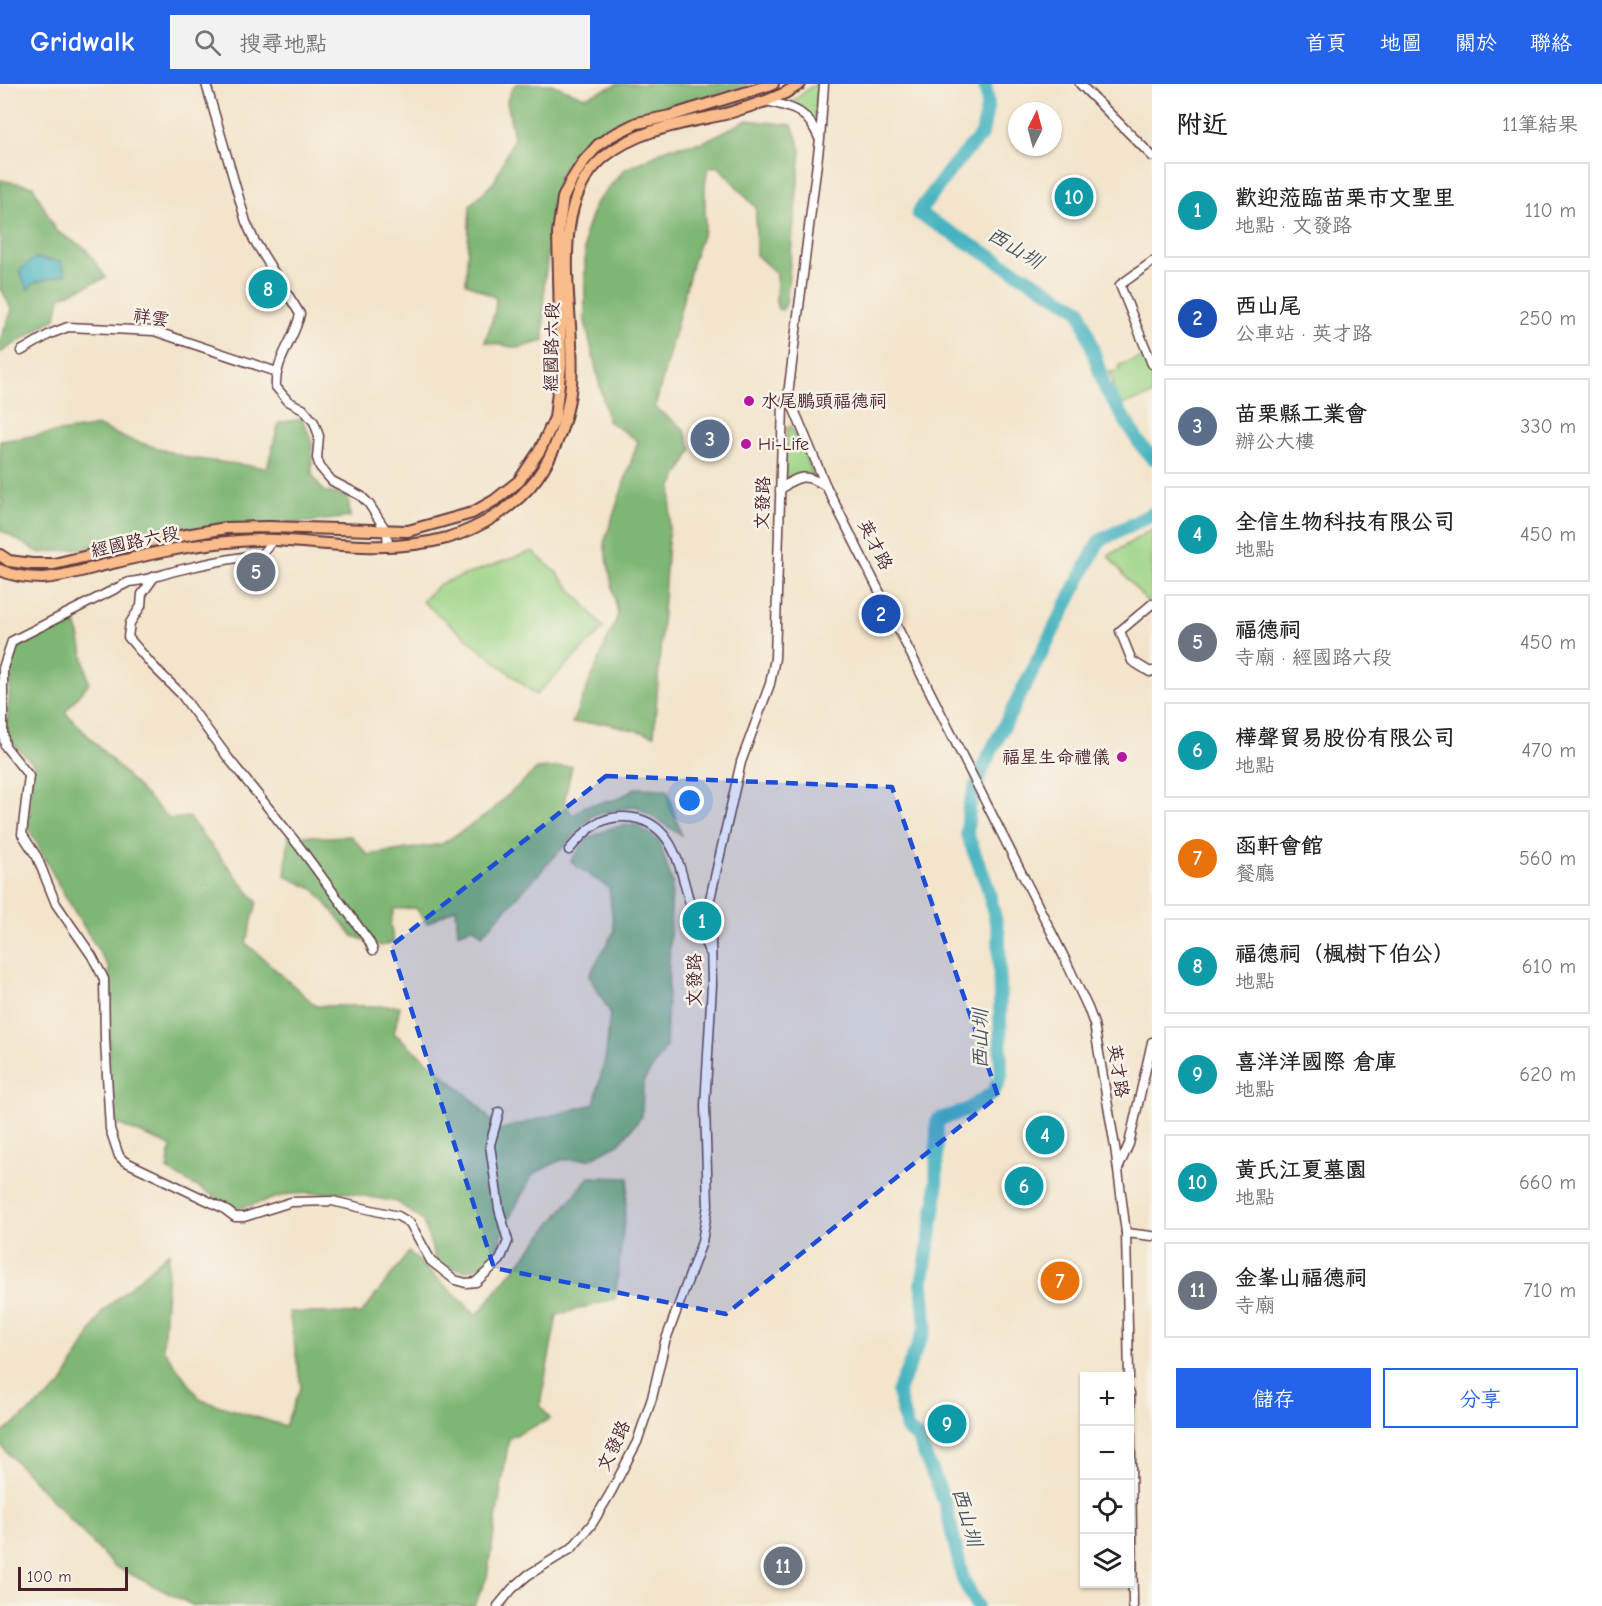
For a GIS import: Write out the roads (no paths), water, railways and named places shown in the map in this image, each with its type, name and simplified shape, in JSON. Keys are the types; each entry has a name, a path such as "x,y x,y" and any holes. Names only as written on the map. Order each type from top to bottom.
{"main road":[{"name":"經國路六段","path":"0,555 9,561 54,564 146,542 226,528 408,531 472,513 495,500 519,481 540,450 555,418 561,365 558,233 563,198 584,160 598,145 632,126 743,95 773,84"},
{"name":"經國路六段","path":"0,570 23,577 44,578 160,552 204,545 273,540 324,545 388,547 447,538 467,530 513,503 526,491 546,465 562,426 571,384 568,244 570,215 583,179 606,155 638,136 766,101 800,84"},
{"path":"632,126 638,136"},
{"path":"273,527 273,540"}],"street":[{"path":"206,84 246,222 254,240 300,314 298,324 277,372 276,387 288,401 303,409 314,422 319,436 317,458 325,475 362,496 387,531 388,547"},
{"name":"文發路","path":"498,1606 528,1575 572,1548 592,1524 633,1450 652,1398 665,1342 702,1242 706,1221 708,1176 705,1106 710,1044 712,956 710,899 741,762 770,684 775,658 783,406 788,395 820,139 824,84"},
{"path":"1080,84 1152,156"},
{"path":"766,101 790,107 805,114 820,139"},
{"path":"1152,262 1120,285 1152,364"},
{"name":"祥雲","path":"21,351 50,334 68,327 154,331 277,372"},
{"name":"英才路","path":"788,395 826,486 972,772 1094,1024 1126,1233 1129,1372"},
{"path":"780,490 797,477 805,477 826,486"},
{"path":"273,540 262,554 222,560 143,581 129,582 12,641 3,668 5,746 29,776 22,834 37,856 56,904 92,956 104,979 110,1129 119,1156 136,1168 223,1208 236,1217 244,1217 291,1202 332,1201 398,1216 410,1223 431,1261 455,1280 466,1283 476,1282 500,1260 508,1241 500,1209 490,1146 499,1112"},
{"path":"156,576 142,594 141,606 130,622 128,637 181,694 229,759 299,846 369,941 373,950"},
{"path":"1152,604 1120,631 1132,662 1152,671"},
{"path":"569,850 587,829 615,816 639,817 658,827 671,844 694,918 712,956"},
{"path":"1117,1171 1129,1144 1152,1042"},
{"path":"1126,1233 1152,1236"},
{"path":"1130,1426 1132,1606"}],"water":[{"path":"35,258 60,262 66,274 34,283 28,290 19,271"}],"waterway":[{"name":"西山圳","path":"985,84 988,103 982,134 953,166 918,213 1080,310 1105,388 1140,444 1152,458"},
{"name":"西山圳","path":"977,1606 963,1579 945,1502 917,1437 907,1429 898,1391 926,1327 922,1284 936,1200 937,1120 965,1111 993,1093 1001,1076 999,934 987,885 967,834 969,807 981,771 1099,541 1152,514"}],"place":[{"name":"黃氏江夏墓園","path":"1074,197"},
{"name":"福德祠（楓樹下伯公）","path":"268,289"},
{"name":"水尾鵬頭福德祠","path":"749,401"},
{"name":"苗栗縣工業會","path":"710,439"},
{"name":"Hi-Life","path":"746,444"},
{"name":"福德祠","path":"256,572"},
{"name":"西山尾","path":"881,614"},
{"name":"福星生命禮儀","path":"1122,757"},
{"name":"歡迎蒞臨苗栗市文聖里","path":"702,921"},
{"name":"全信生物科技有限公司","path":"1045,1135"},
{"name":"樺聲貿易股份有限公司","path":"1024,1186"},
{"name":"函軒會館","path":"1060,1281"},
{"name":"喜洋洋國際 倉庫","path":"947,1424"},
{"name":"金峯山福德祠","path":"783,1566"}]}
